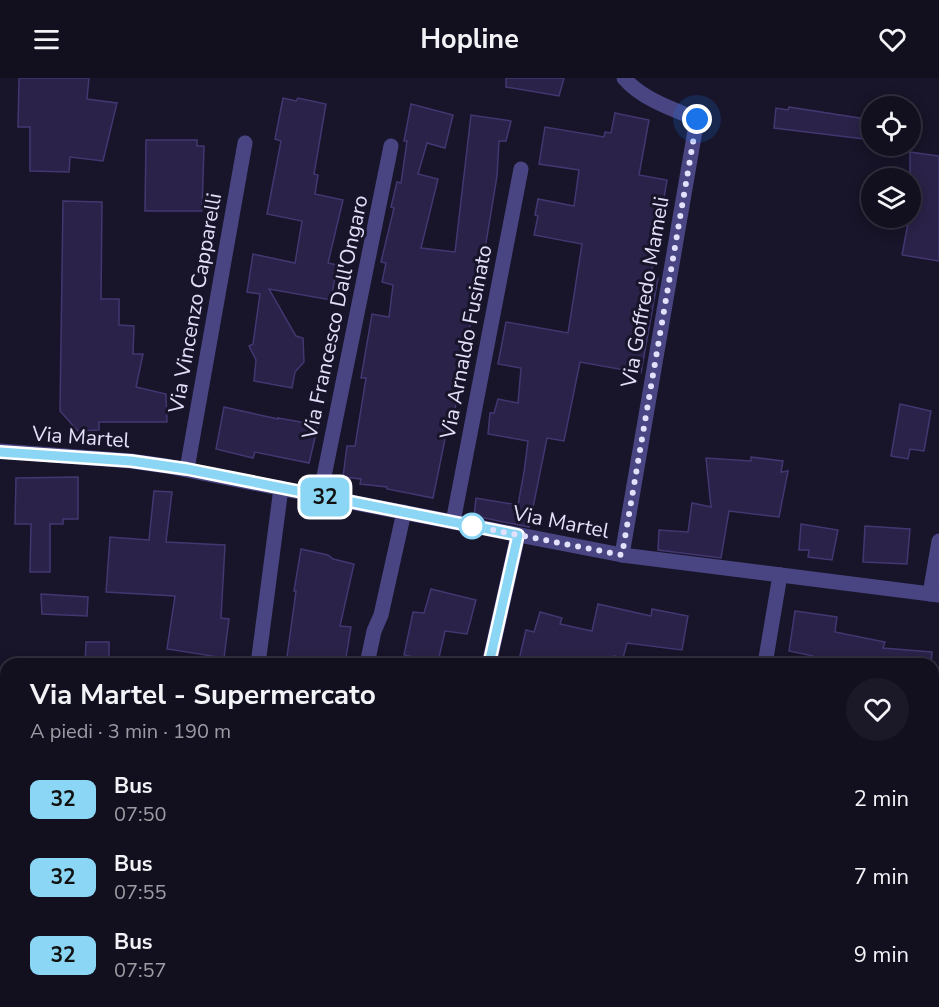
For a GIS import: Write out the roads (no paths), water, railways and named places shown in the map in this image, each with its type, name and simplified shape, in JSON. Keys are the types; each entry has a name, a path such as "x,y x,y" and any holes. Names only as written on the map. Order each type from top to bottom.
{"street":[{"name":"Via Goffredo Mameli","path":"622,555 697,119 660,104 629,84 624,78"},
{"name":"Via Vincenzo Capparelli","path":"187,469 245,143"},
{"name":"Via Francesco Dall'Ongaro","path":"320,496 391,146"},
{"name":"Via Arnaldo Fusinato","path":"453,522 521,169"},
{"name":"Via Martel","path":"0,452 131,461 187,469 622,555 935,595"},
{"path":"259,658 281,488"},
{"path":"368,658 374,631 381,615 404,512"},
{"path":"490,658 518,535"},
{"path":"935,595 939,541"},
{"path":"766,658 780,575"}]}
